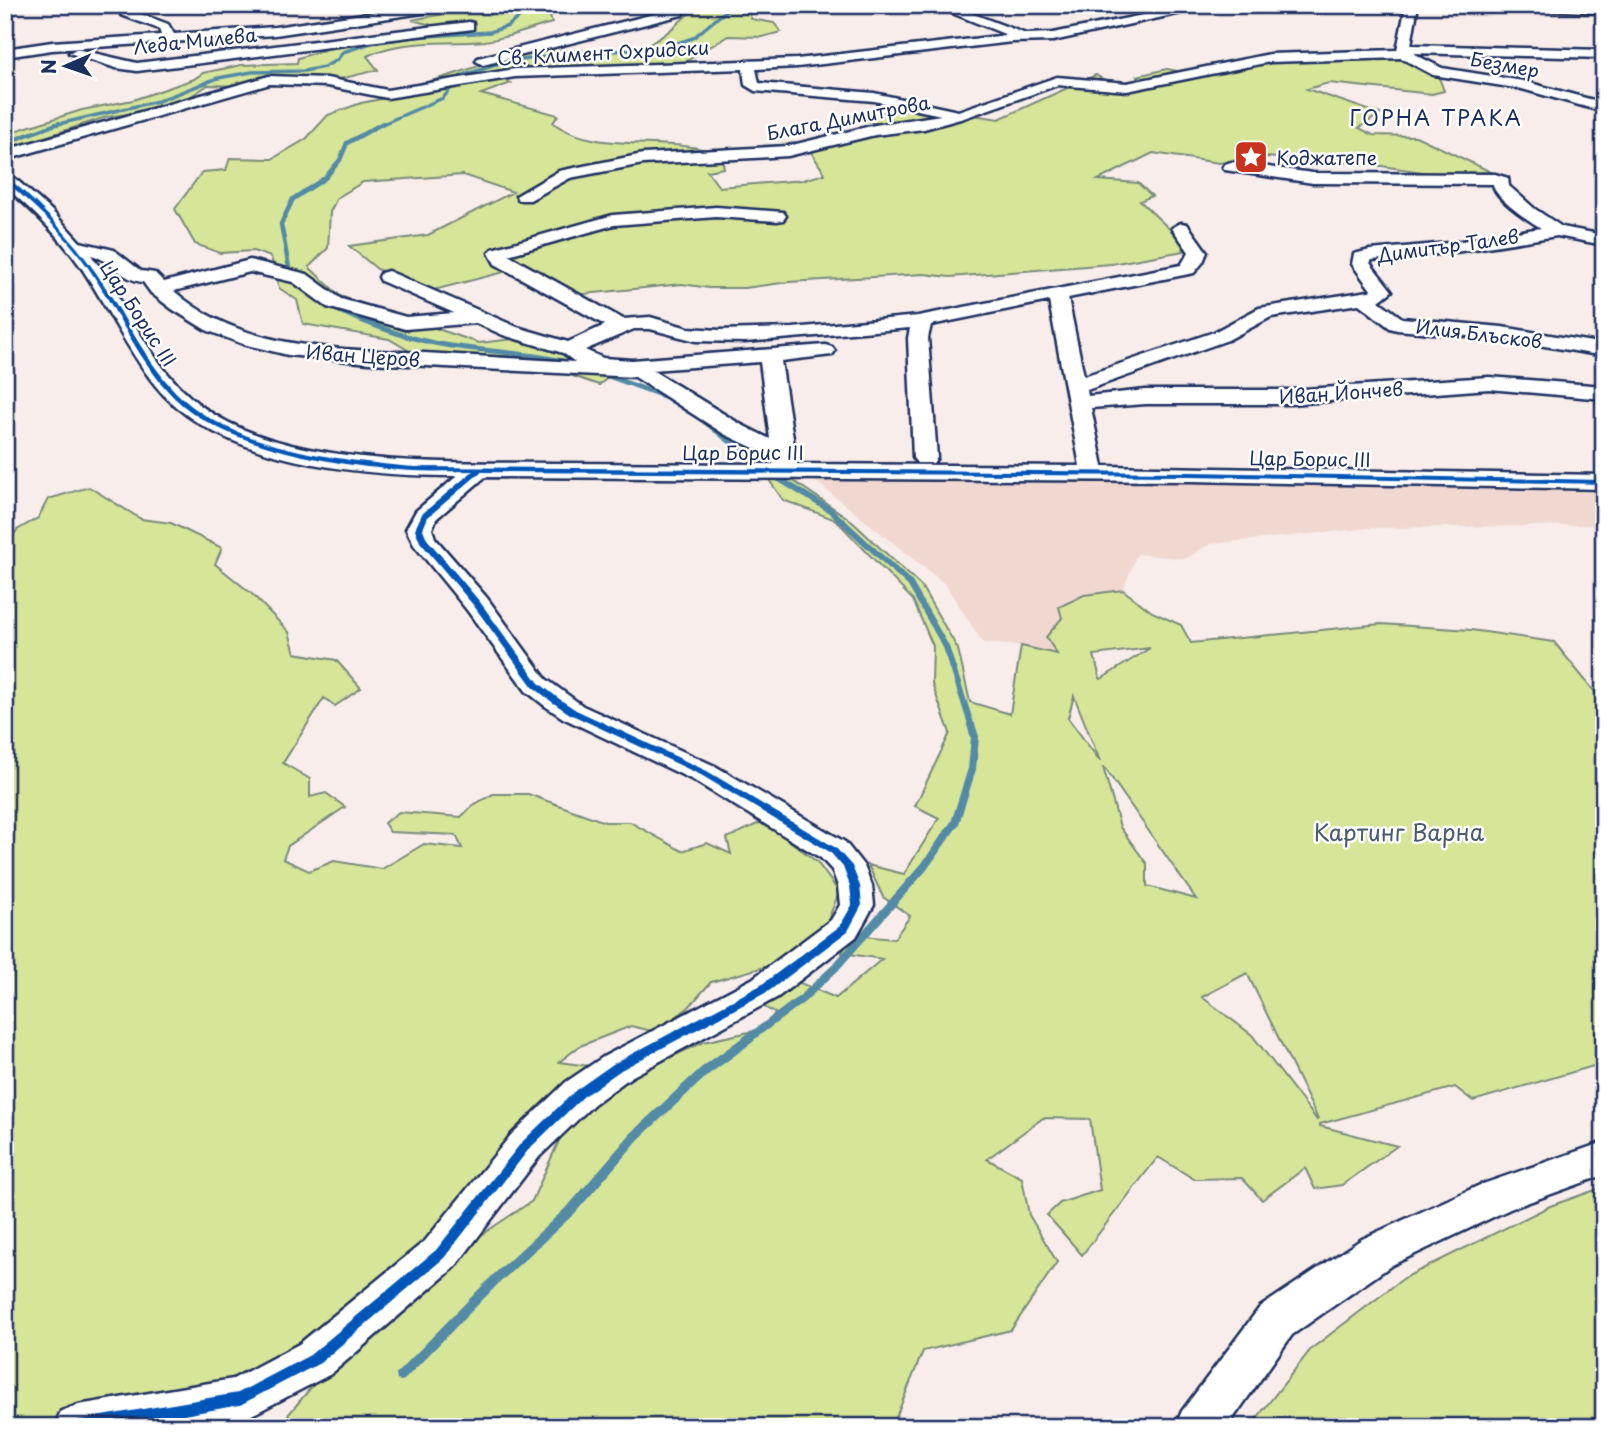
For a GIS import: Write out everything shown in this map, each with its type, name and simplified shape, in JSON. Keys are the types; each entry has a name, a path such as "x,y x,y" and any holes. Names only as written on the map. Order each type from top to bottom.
{"street":[{"path":"5,53 52,46 254,33 449,5"},
{"path":"859,5 925,5"},
{"path":"938,5 1028,38"},
{"path":"1183,5 1205,7"},
{"path":"1403,52 1412,5"},
{"path":"1530,5 1604,9"},
{"name":"Св. Климент Охридски","path":"5,155 269,80 319,81 387,94 454,78 514,73 797,63 1052,37 1205,7"},
{"path":"1552,8 1568,22"},
{"path":"299,27 303,19 327,9"},
{"path":"125,12 164,27 169,37"},
{"path":"475,63 678,12"},
{"name":"Леда Милева","path":"52,46 121,65 137,66 469,26"},
{"path":"1592,41 1604,54"},
{"name":"Блага Димитрова","path":"524,196 565,174 643,159 731,156 798,150 875,130 924,124 959,115 1057,81 1109,87 1138,84 1270,58 1403,52 1604,54"},
{"name":"Безмер","path":"1403,52 1437,72 1523,85 1604,108"},
{"path":"749,65 752,85 755,87 874,97 959,115"},
{"path":"1231,167 1314,178 1495,179 1502,181 1500,187 1529,213 1558,231"},
{"name":"Цар Борис III","path":"5,178 50,218 72,245 100,282 148,362 173,393 210,420 262,443 360,465 480,469 742,470 785,462 1093,473 1604,482"},
{"path":"621,326 502,260 498,253 505,248 613,220 716,212 777,216"},
{"path":"388,277 477,317 570,349 583,358 600,364 636,369 670,360 770,357 825,352 920,328 935,317 1187,269 1194,262 1198,251 1181,228"},
{"name":"Димитър Талев","path":"1363,298 1382,291 1361,264 1360,258 1392,252 1449,248 1558,231 1604,240"},
{"name":"Иван Церов","path":"72,245 108,254 136,276 148,277 169,300 214,328 277,347 339,357 636,369"},
{"path":"158,289 250,266 293,276 334,303 405,323 477,317"},
{"path":"1057,293 1093,473"},
{"path":"1078,394 1220,336 1266,312 1363,298"},
{"name":"Илия Блъсков","path":"1363,298 1396,324 1502,333 1604,350"},
{"path":"570,349 621,326 648,323 694,335 810,334 902,322 920,328"},
{"path":"920,328 925,458"},
{"path":"770,357 785,462"},
{"path":"636,369 785,462"},
{"name":"Иван Йончев","path":"1078,394 1132,398 1290,397 1489,383 1604,394"},
{"path":"78,1427 240,1399 315,1359 440,1254 525,1146 580,1093 617,1067 765,988 844,928 857,905 855,887 846,866 833,850 762,805 704,773 573,712 536,684 477,604 423,540 419,529 425,516 480,469"},
{"path":"1199,1427 1276,1321 1377,1252 1495,1197 1604,1158"}],"shaded area":[{"path":"810,477 1159,479 1604,487 1604,525 1372,528 1210,544 1185,559 1137,554 1123,590 1084,595 1062,617 1058,655 1021,646 983,643 945,584"}],"green space":[{"path":"564,5 549,13 552,23 502,38 410,44 381,50 367,56 378,70 327,82 310,80 244,86 208,85 185,100 151,111 106,117 5,150 5,134 82,110 133,100 194,79 203,73 241,65 297,63 298,58 349,42 443,28 412,20 485,6"},
{"path":"700,5 762,5 749,9 751,19 774,23 781,32 762,37 728,36 685,62 685,68 515,73 402,88 532,52 605,51 644,46 666,33"},
{"path":"1395,54 1438,75 1444,91 1432,94 1329,83 1307,89 1380,114 1359,128 1373,135 1416,136 1491,172 1443,175 1354,162 1261,157 1219,163 1153,153 1098,180 1138,183 1152,196 1140,201 1180,239 1184,251 1111,264 950,277 924,274 789,282 745,288 709,288 682,284 575,295 520,268 430,291 377,269 349,246 428,235 513,192 463,175 363,182 337,198 330,212 328,248 309,267 340,296 479,343 531,337 619,368 599,385 555,370 425,360 389,339 303,324 297,300 279,288 271,257 253,251 220,253 195,244 175,209 202,172 226,170 230,158 272,159 306,139 328,115 361,103 497,76 511,83 481,94 558,115 553,123 583,137 689,147 721,154 724,168 707,171 719,187 803,180 825,174 811,152 892,127 855,118 915,106 999,119 1096,75 1116,85 1136,88 1152,86 1137,76 1167,69 1194,74 1239,64 1306,57"},
{"name":"Картинг Варна","path":"767,477 789,478 848,518 921,586 958,649 970,702 1010,714 1021,646 1057,654 1046,637 1062,618 1059,607 1084,595 1123,590 1152,612 1181,625 1191,643 1381,624 1471,630 1554,642 1604,703 1604,1063 1473,1101 1455,1087 1320,1124 1397,1146 1342,1185 1315,1189 1305,1168 1262,1200 1242,1178 1194,1179 1158,1157 1082,1255 1047,1215 1060,1203 1100,1190 1090,1119 1043,1118 987,1159 1022,1178 1029,1215 1057,1262 1011,1330 923,1351 892,1427 278,1427 334,1360 460,1249 532,1201 561,1136 608,1087 703,1042 763,1029 775,1013 757,1003 798,982 836,998 882,959 842,953 851,935 894,939 910,916 883,897 868,865 904,874 939,818 915,806 950,733 932,684 933,646 913,600 836,520 783,500","holes":["1150,648 1101,679 1094,655","1074,696 1100,761 1068,718","1103,767 1196,899 1147,886 1147,864 1120,827","1247,973 1317,1120 1252,1035 1202,997"]},
{"path":"89,487 141,519 171,523 222,548 215,564 252,594 289,632 295,653 336,660 361,688 335,706 324,698 283,763 310,779 310,797 326,793 345,807 288,846 283,859 309,871 334,861 382,869 424,844 462,848 456,835 390,832 384,823 399,812 461,817 473,805 493,794 528,794 605,822 630,822 682,851 707,843 731,854 727,838 764,821 817,862 839,892 825,928 792,959 711,982 688,1008 656,1032 631,1026 580,1046 559,1062 605,1068 433,1252 230,1393 91,1420 5,1427 5,548 17,530 38,518 48,499"},
{"path":"1604,1187 1604,1427 1250,1427 1311,1349 1404,1278 1550,1206"}],"waterway":[{"path":"54,125 158,101 218,78 252,72 304,71 324,67 337,60 343,52 371,43 413,37 490,32 508,26 532,7 539,5"},
{"path":"380,125 443,98 461,76 502,63 550,56 665,47 693,38 733,5"},
{"path":"5,143 59,123"},
{"path":"293,276 290,273 281,224 293,199 325,178 340,160 347,143 383,123"},
{"path":"328,306 419,340 544,357 574,364"},
{"path":"600,373 666,397 705,422 778,479"},
{"path":"776,477 830,510 910,584 946,647 972,727"},
{"path":"748,1039 802,999 835,968 924,867 955,823 972,769 975,737 971,725"},
{"path":"401,1376 494,1281 572,1209 636,1135 705,1071 750,1038"}],"cycle path":[{"path":"5,178 45,214 81,254 142,352 171,391 193,410 220,426 251,439 319,457 414,469 1190,474 1604,482"},
{"path":"78,1427 240,1399 315,1359 440,1254 525,1146 580,1093 617,1067 765,988 844,928 857,905 855,886 847,866 833,850 704,773 573,712 536,685 477,604 423,540 419,529 425,516 480,469"}],"place":[{"name":"Коджатепе","path":"1251,157"}],"district":[{"name":"ГОРНА ТРАКА","path":"1436,117"}]}
